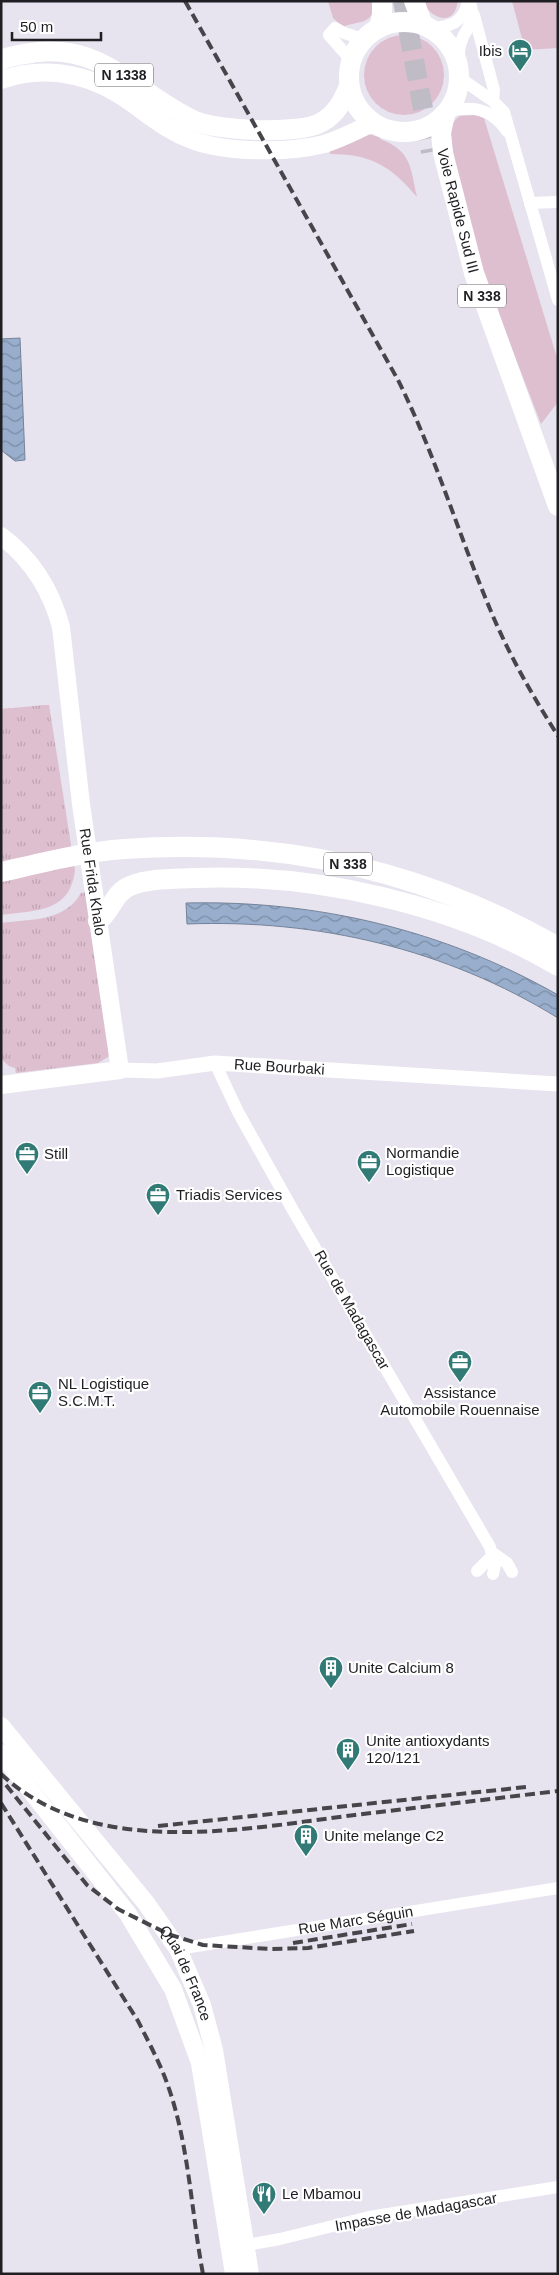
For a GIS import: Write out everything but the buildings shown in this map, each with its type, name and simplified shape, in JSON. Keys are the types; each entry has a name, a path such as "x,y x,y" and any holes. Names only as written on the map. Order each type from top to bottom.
{"main road":[{"path":"382,1 382,15 371,34 351,60 349,86 359,110 373,123 385,129 411,132 432,125 446,113 458,91 458,70 449,45 426,26 414,1"},
{"path":"371,34 395,22 409,22 426,26"},
{"name":"N 1338","path":"1,60 29,53 51,51 94,59 114,68 197,122 238,128 292,130 322,122 332,115 342,102 349,86"},
{"name":"N 1338","path":"1,80 29,73 42,72 81,77 119,94 154,121 172,132 194,141 249,149 308,147 339,138 373,123"},
{"name":"Voie Rapide Sud III","path":"446,113 441,133 443,153 467,249 483,302 546,473"},
{"path":"431,152 450,236 471,302 535,467 546,473"},
{"name":"N 338","path":"546,473 558,506"},
{"name":"Rue Frida Khalo","path":"1,536 31,564 46,586 56,606 61,627 70,692 76,767 120,1070"},
{"name":"N 338","path":"1,872 44,862 123,849 241,848 308,855 395,875 484,909 558,947"},
{"path":"98,921 108,914 112,902 121,892 129,886 141,882 218,877 284,881 338,889 415,906 485,930 558,966"},
{"name":"Rue Bourbaki","path":"1,1085 120,1070"},
{"name":"Quai de France","path":"1,1726 146,1903 178,1949 193,1980 209,2028 250,2274"},
{"name":"Quai de France","path":"1,1753 67,1835 135,1925 162,1967 185,2016 200,2063 234,2274"},
{"path":"67,1835 90,1850 160,1937 178,1949 167,1955 162,1967"}],"street":[{"path":"426,26 448,27 460,20 469,1"},
{"path":"469,1 494,90 493,101"},
{"path":"474,15 472,23 462,41 458,70 477,92 493,101 504,112 558,300"},
{"path":"351,60 330,35 331,32 335,28 344,33 371,34"},
{"path":"446,113 463,108 483,109 495,116 510,135"},
{"path":"530,204 558,202"},
{"name":"Rue Bourbaki","path":"120,1070 156,1070 215,1063 558,1084"},
{"name":"Rue de Madagascar","path":"215,1063 238,1112 294,1212 494,1554 507,1563 512,1572"},
{"path":"477,1571 494,1554"},
{"path":"493,1574 495,1565 494,1554"},
{"name":"Rue Marc Séguin","path":"178,1949 558,1888"},
{"name":"Impasse de Madagascar","path":"246,2245 280,2240 369,2217 558,2187"}],"green space":[{"path":"328,1 376,1 372,15 368,19 343,27 333,18"},
{"path":"421,1 458,1 452,15 442,18 431,12"},
{"path":"512,1 558,1 558,48 525,50"},
{"path":"396,35 412,35 433,46 444,67 444,83 433,104 412,115 396,115 382,109 370,97 364,83 364,67 370,53 382,41"},
{"path":"476,115 484,118 558,361 558,402 541,424 480,266 460,191 450,134 453,123 457,118 460,116"},
{"path":"368,134 380,137 380,139 398,149 404,155 411,169 417,197 398,177 369,159 330,154 330,151"},
{"path":"49,705 75,870 72,884 59,902 49,907 1,915 1,709"},
{"path":"88,892 110,1051 108,1057 98,1063 16,1073 15,1068 9,1066 1,1059 1,923 35,919 56,914 66,909 81,893"}],"water":[{"path":"20,338 25,460 15,461 1,450 1,339"},
{"path":"186,903 235,903 283,907 331,914 425,937 515,972 558,995 558,1018 515,994 471,974 426,957 380,943 332,933 284,927 236,924 187,924"}],"tunnel":[{"path":"403,1 431,152"}],"railway":[{"path":"185,1 398,380 435,465 497,625 521,674 558,736"},
{"path":"1,1774 38,1801 79,1819 124,1828 170,1832 218,1831 265,1827 558,1791"},
{"path":"6,1785 87,1885 118,1909 168,1934 203,1945 271,1949 308,1948 414,1931"},
{"path":"158,1826 526,1787"},
{"path":"1,1803 138,2021 167,2083 185,2153 203,2274"},
{"path":"293,1943 412,1924"}],"place":[{"name":"Ibis","path":"520,72"},
{"name":"Still","path":"27,1175"},
{"name":"Normandie Logistique","path":"369,1183"},
{"name":"Triadis Services","path":"158,1216"},
{"name":"Assistance Automobile Rouennaise","path":"460,1383"},
{"name":"NL Logistique S.C.M.T.","path":"40,1414"},
{"name":"Unite Calcium 8","path":"331,1689"},
{"name":"Unite antioxydants 120/121","path":"348,1771"},
{"name":"Unite melange C2","path":"306,1857"},
{"name":"Le Mbamou","path":"264,2215"}]}
